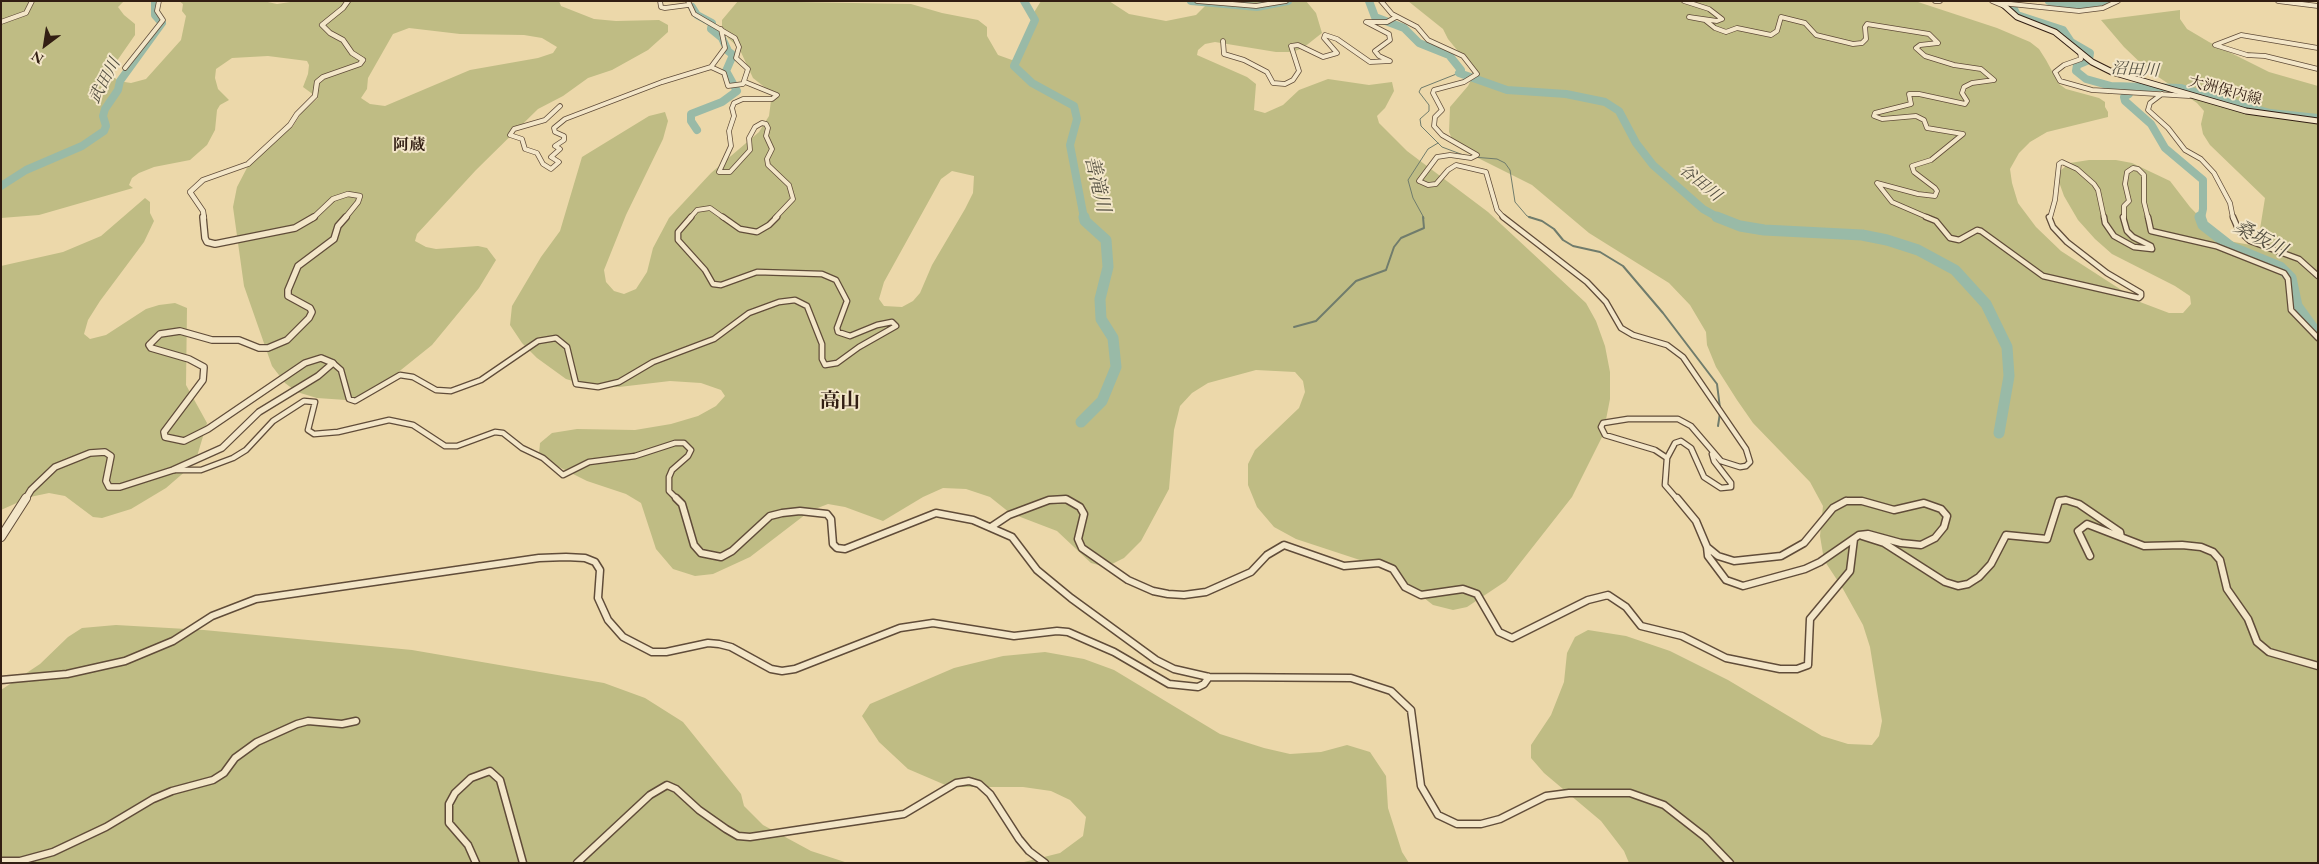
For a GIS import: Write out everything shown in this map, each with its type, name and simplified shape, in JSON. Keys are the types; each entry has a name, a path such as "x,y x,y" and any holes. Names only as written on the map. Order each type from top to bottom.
{"main road":[{"name":"大洲保内線","path":"2003,3 2017,17 2061,36 2080,52 2112,72 2266,115 2318,121"}],"street":[{"path":"1,22 26,13 32,1"},
{"path":"125,68 163,20 157,11 159,1"},
{"path":"348,1 343,8 322,25 330,33 343,40 352,53 362,60 360,64 323,77 317,82 315,96 290,125 248,164 208,178 190,192 203,211 205,238 207,242 216,244 295,228 312,219 333,199 348,194 360,196 358,202 338,226 334,239 298,266 288,290 288,296 310,308 312,312 309,318 288,340 268,348 259,348 239,340 212,340 180,331 160,334 149,345 151,348 189,359 204,367 203,380 180,408 164,432 165,437 184,441 208,429 305,363 321,358 333,363 341,370 345,391 349,398 355,401 400,375 413,377 436,390 451,391 464,388 481,380 538,341 548,338 556,338 567,347 576,384 586,387 598,387 619,382 634,375 653,362 714,339 749,314 779,302 795,300 807,306 817,327 822,344 822,359 825,365 837,363 848,354 894,329 896,326 892,322 877,325 857,335 841,335 837,328 847,300 836,280 822,274 757,272 721,285 713,284 705,270 678,240 678,232 697,210 710,208 740,228 757,232 769,225 793,199 789,185 768,165 767,159 772,149 766,136 768,128 766,124 755,127 750,138 752,148 730,172 719,172 731,146 729,131 734,116 732,105 743,99 772,99 777,95 744,82"},
{"path":"660,1 661,7 665,8 688,3 696,16 721,29 737,41 739,52 736,58 748,69 744,82 739,86 728,86 724,73 711,67"},
{"path":"1197,1 1256,6 1286,1"},
{"path":"1381,1 1396,17 1417,27 1434,44 1463,56 1477,74 1464,82 1434,90 1433,93 1442,110 1435,117 1434,126 1442,135 1477,156 1471,158 1450,155 1437,157 1419,181 1428,185 1436,184 1448,170 1456,166 1472,167 1486,172 1497,210 1507,222 1588,282 1606,302 1621,328 1667,345 1682,357 1746,450 1750,462 1746,466 1731,465 1721,461 1691,426 1678,419 1620,420 1603,423 1600,427 1605,435 1655,450 1667,458"},
{"path":"1684,1 1710,9 1722,18 1717,21 1694,16 1689,17 1704,20 1715,28 1726,32 1737,28 1771,35 1777,31 1781,17 1805,23 1816,35 1848,44 1858,44 1865,41 1867,24 1930,34 1938,43 1920,45 1916,48 1926,56 1954,65 1981,69 1994,80 1964,87 1962,93 1967,101 1965,104 1914,93 1908,96 1911,104 1875,114 1874,116 1882,119 1916,116 1924,120 1927,128 1963,134 1930,160 1912,166 1914,172 1935,188 1937,191 1935,196 1918,194 1887,184 1877,183 1892,202 1936,220 1950,238 1959,240 1977,230 1982,231 2043,276 2139,298 2142,296 2140,293 2107,273 2066,242 2053,227 2049,216 2055,200 2059,164 2062,162 2076,169 2094,184 2098,190 2105,223 2114,236 2134,247 2147,250 2152,249 2146,243 2133,237 2128,231 2123,216 2124,206 2129,198 2125,184 2127,172 2133,168 2138,168 2144,176 2144,202 2152,231 2216,246 2284,273 2288,279 2290,307 2318,338"},
{"path":"1935,1 1940,1"},
{"path":"1992,1 2079,11 2103,8 2118,1"},
{"path":"2278,1 2318,6"},
{"path":"1223,41 1224,54 1244,60 1261,69 1266,72 1273,83 1285,84 1293,80 1299,71 1291,46 1298,46 1323,57 1337,52 1324,38 1324,35 1337,38 1370,62 1390,61 1379,56 1375,51 1390,40 1390,34 1366,22 1386,22 1396,17"},
{"path":"560,106 549,117 514,129 510,136 522,139 525,143 525,149 537,153 543,164 551,169 559,165 559,162 551,157 560,149 555,146 564,140 562,134 554,130 560,122 662,82 711,67 725,48 721,29"},
{"path":"2318,48 2241,35 2215,45 2243,54 2260,55 2318,69"},
{"path":"2080,52 2081,59 2064,65 2055,72 2060,81 2092,90 2199,97"},
{"path":"2162,94 2150,103 2148,110 2168,128 2185,150 2201,159 2214,173 2230,202 2234,224 2239,231 2250,241 2299,260 2318,276"},
{"path":"1,537 21,503 43,476 70,459 90,453 105,452 111,456 106,481 110,487 133,485 173,470 222,448 259,412 318,376 333,363"},
{"path":"173,470 201,470 233,458 246,450 284,413 296,404 310,401 314,402 308,430 314,434 338,432 389,420 413,425 445,446 457,446 495,432 503,433 522,448 543,458 563,475 589,462 635,456 675,443 687,444 691,450 688,456 672,470 669,477 669,491 682,504 694,545 701,553 722,557 732,551 770,516 800,511 827,514 831,519 833,544 837,548 845,549 936,512 952,514 992,527 1012,537 1037,570 1071,598 1156,660 1174,669 1209,677 1254,679 1350,678 1391,691 1403,700 1410,710 1414,723 1421,786 1438,815 1457,824 1482,824 1500,819 1546,796 1569,793 1630,793 1664,806 1699,832 1730,863"},
{"path":"1707,547 1718,556 1734,561 1781,556 1804,543 1833,508 1846,501 1862,501 1894,510 1924,503 1941,509 1947,516 1944,527 1935,538 1921,545 1901,543 1868,534 1857,537 1820,562 1806,569 1743,586 1726,580 1715,568 1708,556 1707,547 1696,521 1665,485 1667,458 1675,443 1681,441 1691,448 1704,476 1721,488 1731,487 1731,483 1714,461 1712,452"},
{"path":"992,527 1009,515 1049,500 1066,499 1080,507 1084,514 1078,539 1082,548 1128,580 1153,591 1168,594 1184,595 1206,592 1222,582 1252,572 1268,555 1284,545 1344,566 1379,563 1393,569 1405,587 1421,595 1463,589 1476,594 1499,632 1512,638 1588,600 1608,595 1626,607 1641,626 1682,636 1726,658 1780,669 1797,669 1808,664 1810,654 1808,630 1810,619 1850,570 1857,537"},
{"path":"1857,537 1884,543 1944,582 1958,586 1968,584 1979,577 1991,564 2006,535 2047,539 2056,505 2060,501 2066,500 2079,504 2120,532 2121,537"},
{"path":"2090,556 2078,531 2080,527 2086,524 2144,546 2192,546 2213,552 2220,560 2227,589 2248,619 2257,642 2269,652 2318,666"},
{"path":"1,680 67,674 125,661 155,650 212,616 242,604 279,594 539,558 566,557 595,562 600,570 598,598 608,620 622,637 652,652 666,652 708,643 719,644 731,647 771,670 782,671 796,669 900,628 932,623 1014,636 1057,630 1068,632 1114,652 1169,684 1198,687 1204,684 1209,677"},
{"path":"1,862 20,861 52,852 106,827 159,796 213,780 224,773 235,758 257,742 297,724 308,721 342,724 356,721"},
{"path":"476,863 468,845 450,823 449,804 455,793 471,778 490,771 500,780 523,863"},
{"path":"577,863 650,795 667,785 676,789 699,810 726,829 738,836 750,837 904,814 956,783 969,781 979,784 990,794 1019,839 1029,851 1045,863"}],"shaded area":[{"path":"1,1 124,1 118,7 135,24 135,35 112,68 112,75 118,81 131,83 146,79 181,40 186,16 182,11 183,4 179,1 263,1 277,4 297,1 559,1 561,6 594,19 616,21 659,20 668,25 668,32 648,50 612,70 588,78 563,96 538,109 476,170 417,234 415,241 426,247 436,249 478,246 487,248 496,260 479,288 432,345 381,386 364,395 346,400 317,398 297,392 285,383 272,366 244,286 233,207 237,187 249,164 293,126 302,112 318,98 303,87 308,74 309,65 307,61 268,56 232,58 216,69 215,78 218,89 229,100 220,105 217,110 215,130 207,145 190,160 154,167 139,173 132,178 129,185 133,188 39,215 1,218","holes":["409,28 460,34 524,35 542,38 557,47 553,53 538,58 470,70 385,106 370,104 361,98 367,89 368,78 393,34"]},
{"path":"738,1 911,4 942,13 978,20 987,27 987,36 998,55 1012,60 1018,58 1033,14 1041,1 1109,1 1129,14 1166,21 1196,15 1210,1 1306,1 1316,13 1322,33 1303,48 1292,52 1276,52 1215,42 1205,44 1198,50 1197,55 1247,77 1256,84 1254,110 1265,113 1283,105 1299,90 1328,79 1369,85 1392,82 1394,91 1385,108 1377,116 1379,123 1407,151 1488,212 1586,303 1596,321 1605,346 1610,372 1610,399 1603,435 1572,497 1506,581 1467,607 1453,610 1433,605 1392,573 1366,562 1296,539 1274,527 1257,507 1248,485 1248,464 1255,450 1299,408 1305,392 1303,381 1295,372 1256,370 1208,383 1192,393 1180,406 1174,430 1169,489 1141,541 1124,558 1106,567 1091,563 1057,531 1010,513 990,497 966,489 943,488 923,497 883,521 845,507 828,504 810,511 750,557 713,574 695,576 673,569 656,549 641,503 626,494 587,481 553,464 539,454 540,443 552,433 577,429 635,430 671,424 698,416 716,406 725,396 721,390 701,383 670,381 619,387 586,385 566,379 537,358 522,343 510,325 512,306 541,257 560,231 582,157 649,116 665,112 668,121 663,139 626,215 604,270 606,282 614,291 624,294 636,289 647,272 653,248 669,218 711,173 759,132 769,116 772,93 753,78 739,48 728,38 722,26 722,20","holes":["952,171 974,176 973,193 932,265 920,293 913,301 902,307 884,306 879,299 884,282 941,179"]},
{"path":"1408,1 1915,1 1997,28 2030,42 2039,49 2059,84 2066,89 2099,98 2105,102 2108,112 2108,117 2047,132 2030,142 2019,153 2010,169 2018,203 2036,227 2061,251 2140,302 2169,313 2183,313 2191,304 2190,296 2175,286 2112,254 2095,239 2078,220 2064,196 2059,182 2061,170 2070,163 2089,160 2116,160 2132,163 2170,181 2190,207 2218,236 2234,242 2273,249 2260,229 2265,198 2210,145 2203,134 2201,124 2204,111 2197,103 2148,70 2124,47 2101,20 2180,10 2180,19 2187,29 2209,42 2269,72 2318,86 2318,863 1629,863 1624,851 1601,821 1544,773 1531,758 1531,745 1551,715 1564,682 1567,653 1575,637 1588,630 1626,636 1670,651 1728,680 1822,736 1848,744 1872,745 1879,736 1882,721 1870,647 1863,625 1824,560 1820,536 1823,506 1810,482 1753,423 1737,400 1716,367 1707,345 1706,332 1690,305 1669,283 1589,233 1532,185 1462,150 1453,141 1449,132 1450,107 1468,86 1473,76 1471,67 1448,39 1443,29"},
{"path":"145,198 150,202 150,213 154,221 144,242 88,320 84,334 90,339 106,335 146,309 159,305 175,303 187,308 186,385 207,423 195,463 166,488 131,509 102,518 93,517 65,496 49,493 30,497 1,510 1,266 63,252 101,236"},
{"path":"116,625 204,630 412,650 604,683 645,698 683,722 741,794 744,806 763,825 811,851 848,863 1,863 1,690 40,664 68,637 82,628"},
{"path":"1045,652 1084,659 1114,670 1220,734 1264,748 1290,754 1321,752 1347,745 1370,752 1386,776 1388,808 1402,852 1409,863 1020,863 1060,853 1083,836 1086,817 1070,800 1051,791 1023,787 950,787 908,769 879,742 862,716 870,704 954,668 1003,656"}],"waterway":[{"name":"武田川","path":"1,186 26,170 82,146 104,131 106,126 103,116 105,109 118,90 120,81 162,23 155,15 155,1"},
{"name":"善滝川","path":"1024,1 1035,20 1014,66 1032,83 1074,106 1077,119 1070,145 1084,218"},
{"name":"谷田川","path":"1191,1 1257,7 1288,1"},
{"name":"谷田川","path":"1369,1 1375,17 1404,28 1419,43 1449,55 1461,70 1459,73 1507,90 1566,94 1605,102 1619,111 1636,143 1653,165 1703,209 1718,217"},
{"name":"沼田川","path":"2010,1 2017,15 2063,30 2071,42 2090,53 2089,60 2077,65 2076,71 2086,79 2111,86 2181,88 2270,113 2318,118"},
{"path":"2049,1 2073,6 2105,1"},
{"path":"692,7 697,15 712,23 711,29 722,38 728,51 733,55 726,71 737,91 722,102 691,114 691,121 697,130"},
{"path":"1438,143 1421,126 1420,119 1429,111 1429,105 1419,92 1421,88 1459,73"},
{"name":"桑坂川","path":"2130,88 2129,94 2124,97 2125,101 2151,124 2165,148 2203,180 2203,209 2201,218"},
{"path":"1424,218 1413,198 1408,180 1428,149 1438,143"},
{"path":"1438,143 1442,147 1466,156"},
{"path":"1473,157 1497,159 1505,163 1510,170 1515,202 1527,216 1533,218"},
{"name":"善滝川","path":"1081,422 1102,401 1116,367 1113,338 1101,319 1100,299 1108,267 1106,240 1085,221 1084,217"},
{"path":"1294,327 1316,321 1356,281 1386,270 1394,247 1401,238 1424,228 1423,217"},
{"path":"1529,217 1542,221 1554,229 1563,240 1573,246 1600,252 1623,266 1663,313 1717,384 1720,408"},
{"name":"谷田川","path":"1718,217 1740,226 1764,230 1862,235 1887,240 1918,250 1955,270 1986,304 2007,347 2009,376 1999,433"},
{"name":"桑坂川","path":"2200,217 2203,225 2231,247 2280,267 2291,278 2297,306 2318,335"},
{"path":"1718,426 1720,413"}],"district":[{"name":"阿蔵","path":"409,146"},
{"name":"高山","path":"840,402"}]}
